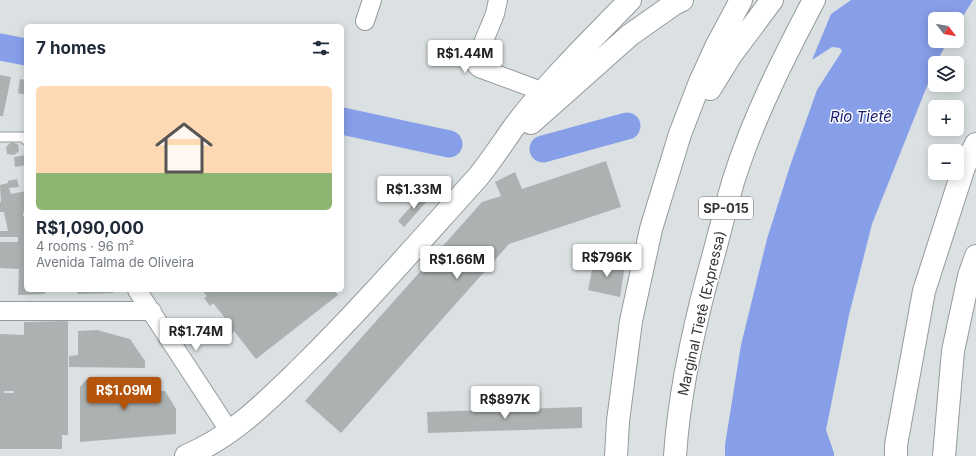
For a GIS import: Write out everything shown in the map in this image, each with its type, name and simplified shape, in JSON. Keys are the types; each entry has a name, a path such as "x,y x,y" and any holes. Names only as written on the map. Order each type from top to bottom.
{"highway":[{"path":"502,149 514,127 544,92 630,0"},
{"path":"186,456 200,450 230,432 258,410 337,333 502,149 630,35 682,0"},
{"path":"616,456 618,421 631,321 652,229 680,134 700,82 740,0"},
{"path":"680,134 698,109 731,55 772,0"},
{"name":"Marginal Tietê (Expressa)","path":"675,456 676,429 686,365 733,181 754,125 777,71 814,0"},
{"path":"896,450 924,291 964,167 976,144"},
{"path":"944,451 953,351 976,256"}],"street":[{"path":"365,21 372,0"},
{"path":"498,0 495,14 476,60 476,65 479,68 544,92"},
{"path":"138,292 230,432"},
{"path":"0,311 152,311"}],"lane":[{"path":"0,137 24,138"}],"water":[{"name":"Rio Tietê","path":"851,0 973,0 964,15 964,12 928,12 928,48 944,48 940,56 928,56 928,84 872,224 849,315 826,430 834,456 725,456 725,445 741,345 767,239 790,166 817,90 842,51 840,48 832,47 812,60 831,14"}],"building":[{"path":"0,75 11,77 3,116 0,116"},
{"path":"20,79 24,80 24,94 18,93"},
{"path":"11,142 18,144 19,151 14,155 7,154 6,147"},
{"path":"24,155 24,165 15,167 14,157"},
{"path":"606,161 621,207 509,244 341,433 305,401 482,202 501,196 495,182 515,172 522,189"},
{"path":"17,179 19,187 9,188 11,194 24,191 24,292 45,292 45,294 18,295 19,269 0,268 0,242 18,242 18,237 0,237 0,231 8,231 4,212 0,212 0,185 8,183 8,181"},
{"path":"423,193 429,199 404,227 398,221"},
{"path":"594,260 625,265 620,297 588,290"},
{"path":"78,292 114,292 113,293 78,294"},
{"path":"204,292 336,292 338,295 256,359 234,331 232,334 226,326 229,323 213,303 210,306 204,298 207,296"},
{"path":"68,321 68,435 62,435 62,449 0,449 0,334 24,335 24,322","holes":["4,391 14,391 14,393 4,393"]},
{"path":"97,330 130,339 145,361 145,368 69,367 69,356 78,355 78,331"},
{"path":"86,380 144,381 144,391 165,391 176,409 176,434 80,442 80,387"},
{"path":"582,407 582,428 428,433 427,412"}],"waterway":[{"path":"0,47 24,52"},
{"path":"344,121 449,144"},
{"path":"543,149 627,126"}]}
